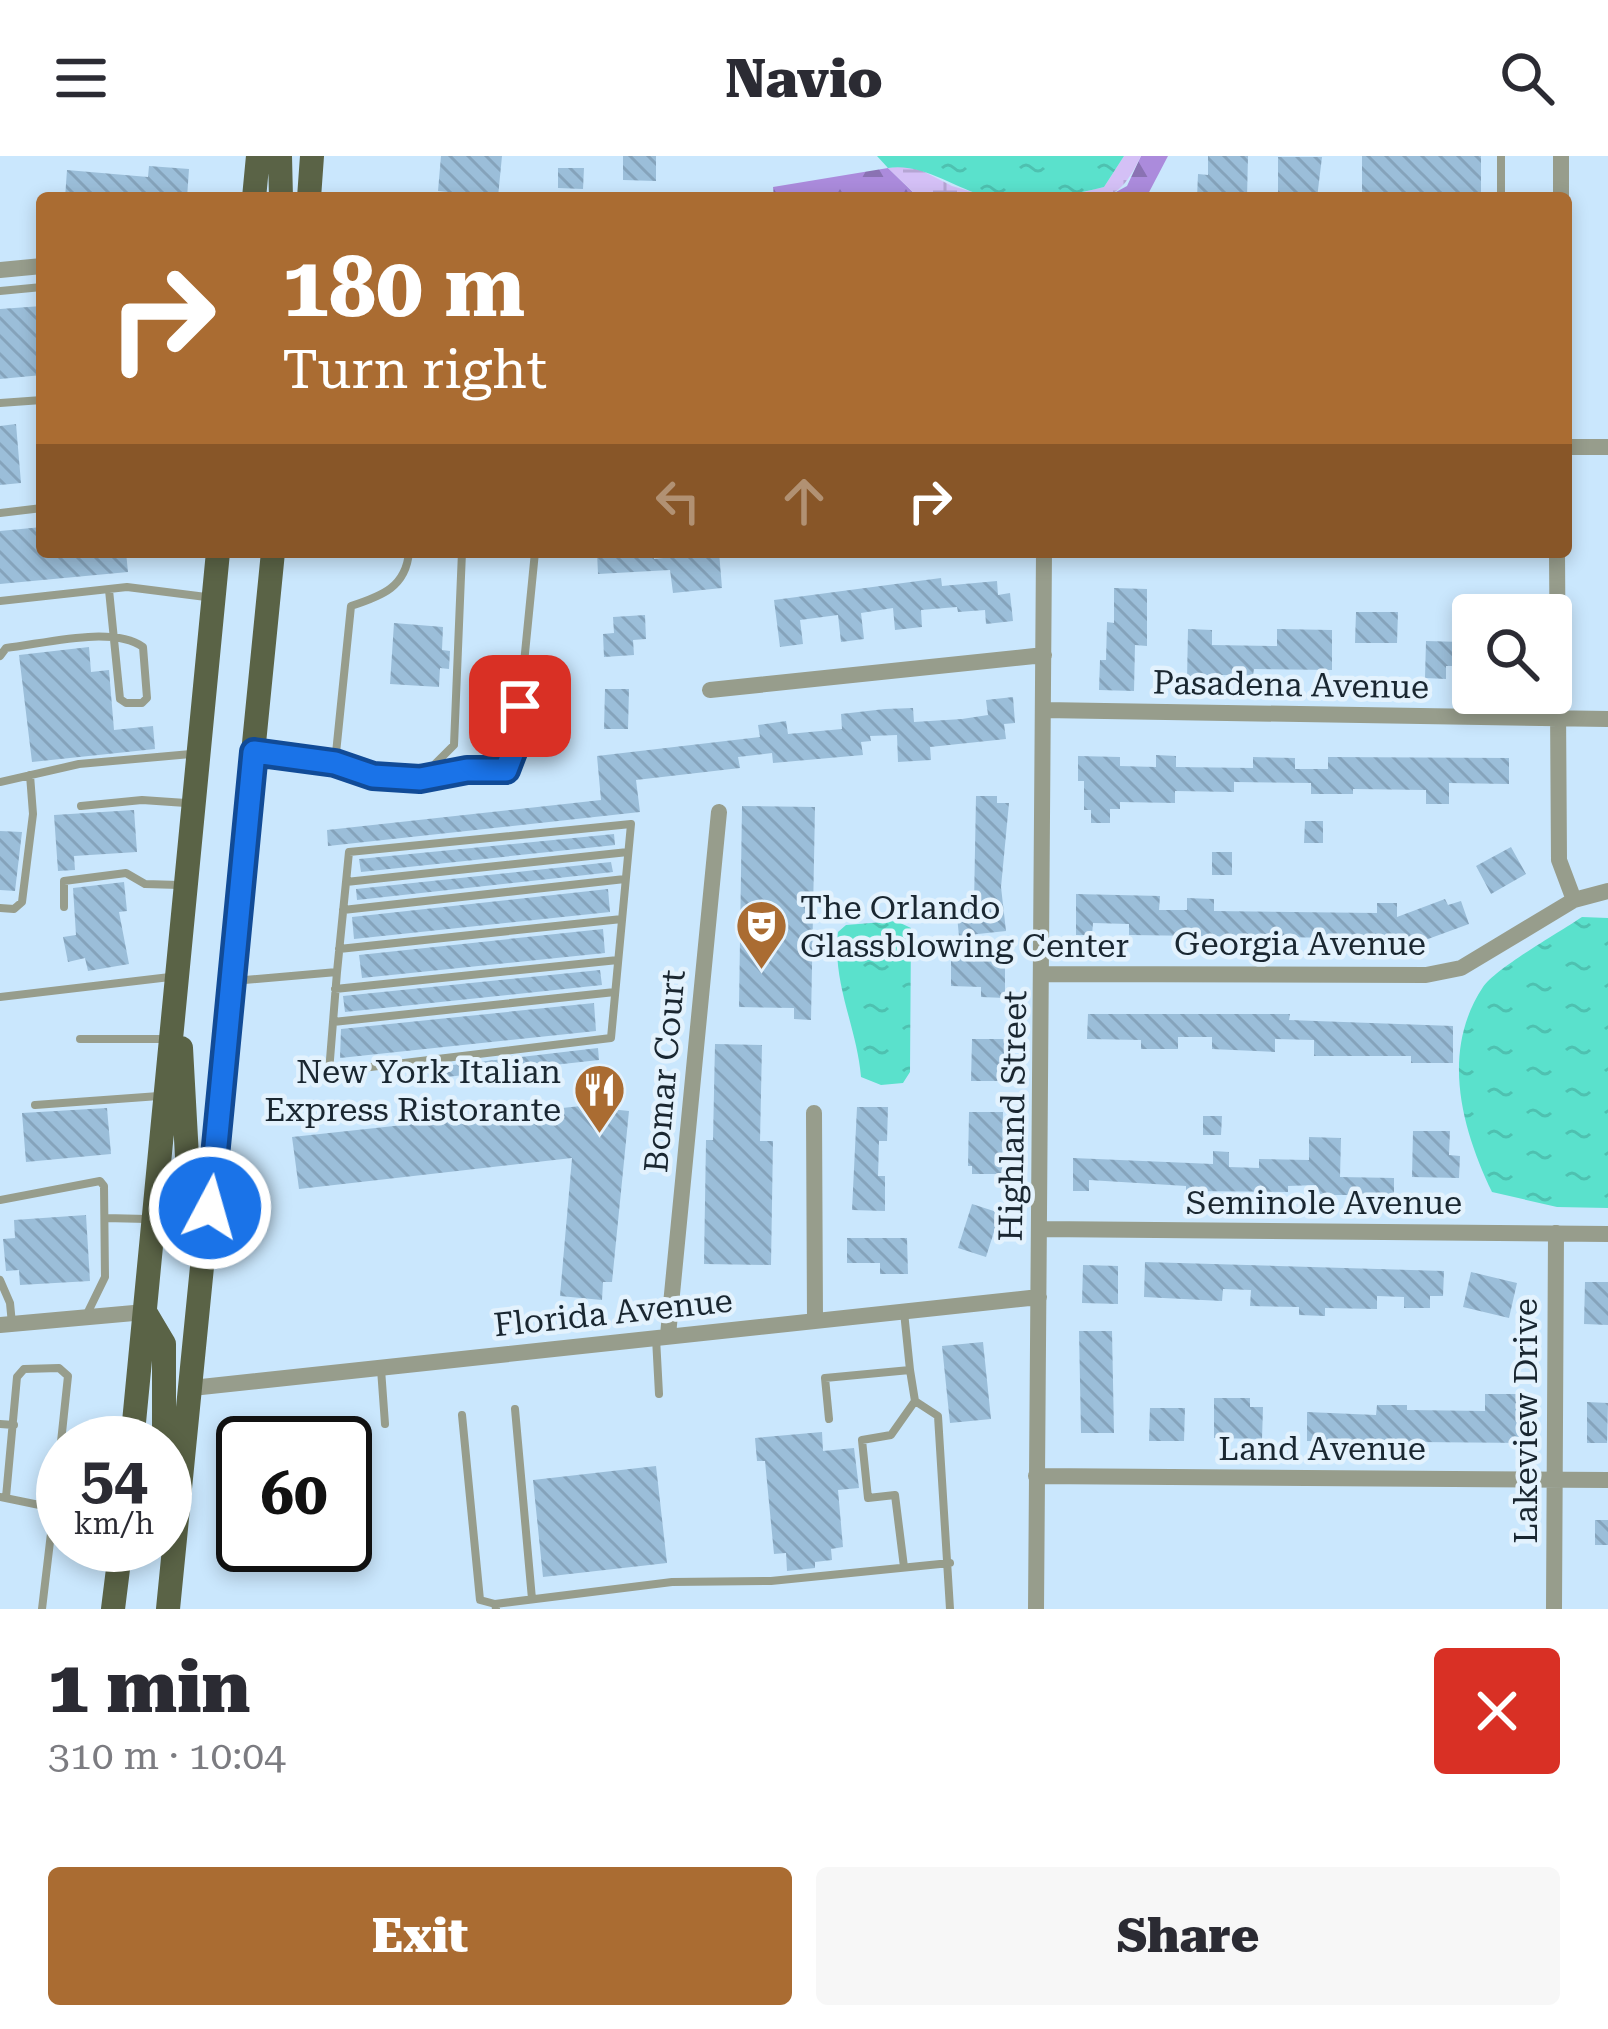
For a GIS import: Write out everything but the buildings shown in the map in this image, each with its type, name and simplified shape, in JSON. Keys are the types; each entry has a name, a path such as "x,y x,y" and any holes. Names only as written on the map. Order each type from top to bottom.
{"main road":[{"path":"255,192 258,156"},
{"path":"280,156 281,192"},
{"path":"309,192 312,156"},
{"path":"135,1416 217,558"},
{"path":"189,1416 273,558"},
{"path":"177,984 188,1175 198,1200 210,1208"},
{"path":"145,1312 164,1343 164,1416"},
{"path":"113,1609 118,1572"},
{"path":"168,1609 172,1572"}],"street":[{"path":"1561,156 1561,192"},
{"path":"0,270 36,267"},
{"path":"1572,447 1608,447"},
{"name":"Highland Street","path":"1036,1609 1044,558"},
{"path":"1557,558 1559,860 1574,900"},
{"path":"710,691 1044,656"},
{"name":"Pasadena Avenue","path":"1044,710 1608,719"},
{"name":"Bomar Court","path":"662,1336 718,812"},
{"name":"Georgia Avenue","path":"1043,974 1426,975 1461,968 1574,900 1608,891"},
{"path":"814,1113 815,1320"},
{"name":"Seminole Avenue","path":"1040,1229 1608,1234"},
{"name":"Lakeview Drive","path":"1554,1609 1556,1233"},
{"name":"Florida Avenue","path":"192,1388 1040,1297"},
{"path":"6,1324 145,1312"},
{"name":"Land Avenue","path":"1036,1476 1608,1480"}],"lane":[{"path":"1501,156 1501,192"},
{"path":"0,291 36,287"},
{"path":"0,403 36,400"},
{"path":"0,513 36,509"},
{"path":"335,763 351,606 385,595 407,572 408,558"},
{"path":"420,779 454,745 461,558"},
{"path":"254,752 335,763 373,776 420,779 467,770 506,770 516,744 534,558"},
{"path":"0,601 128,587 214,597"},
{"path":"0,656 6,648 114,635 142,647 147,698 142,703 120,699 114,635 109,590"},
{"path":"0,782 79,764 199,753"},
{"path":"0,908 14,909 22,902 33,814 30,775"},
{"path":"81,806 142,800 194,803"},
{"path":"631,824 626,879 611,1039 329,1072 349,852 631,824"},
{"path":"346,882 628,852"},
{"path":"64,907 64,881 126,873 145,884 186,885"},
{"path":"343,910 626,879"},
{"path":"339,949 622,919"},
{"path":"335,989 618,960"},
{"path":"232,981 337,972"},
{"path":"0,997 177,984"},
{"path":"333,1022 615,992"},
{"path":"80,1039 171,1039"},
{"path":"35,1105 166,1095"},
{"path":"0,1200 100,1181 104,1186 105,1276 86,1317"},
{"path":"106,1218 154,1219"},
{"path":"0,1280 10,1303 6,1324"},
{"path":"904,1311 915,1401 891,1435 862,1440 868,1498 895,1495 904,1567"},
{"path":"659,1394 662,1336"},
{"path":"380,1367 385,1424"},
{"path":"829,1419 826,1378 910,1370"},
{"path":"36,1504 3,1497 19,1371 65,1371 67,1416"},
{"path":"915,1401 938,1416 950,1609"},
{"path":"515,1409 532,1599"},
{"path":"462,1415 480,1600 495,1606 672,1582 771,1581 950,1563"},
{"path":"0,1424 14,1425"},
{"path":"42,1609 48,1572"}],"green space":[{"path":"1124,156 1141,156 1118,190 1084,192 1104,187"},
{"path":"1141,156 1168,156 1149,192 1116,192 1127,186"},
{"path":"911,165 972,192 913,192 888,168"},
{"path":"888,168 913,192 773,192 773,187"}],"water":[{"path":"877,156 1124,156 1104,187 1080,192 973,192 914,169 888,168"},
{"path":"1582,917 1608,918 1608,1208 1557,1207 1492,1192 1472,1143 1460,1090 1462,1038 1483,987 1514,960"},
{"path":"896,921 911,928 910,1072 903,1083 881,1085 861,1077 838,970 838,932 846,925"}],"place":[{"name":"The Orlando Glassblowing Center","path":"761,972"},
{"name":"New York Italian Express Ristorante","path":"600,1136"}],"route":[{"path":"210,1208 254,752 335,763 373,776 420,779 467,770 506,770 516,744 520,706"}]}
